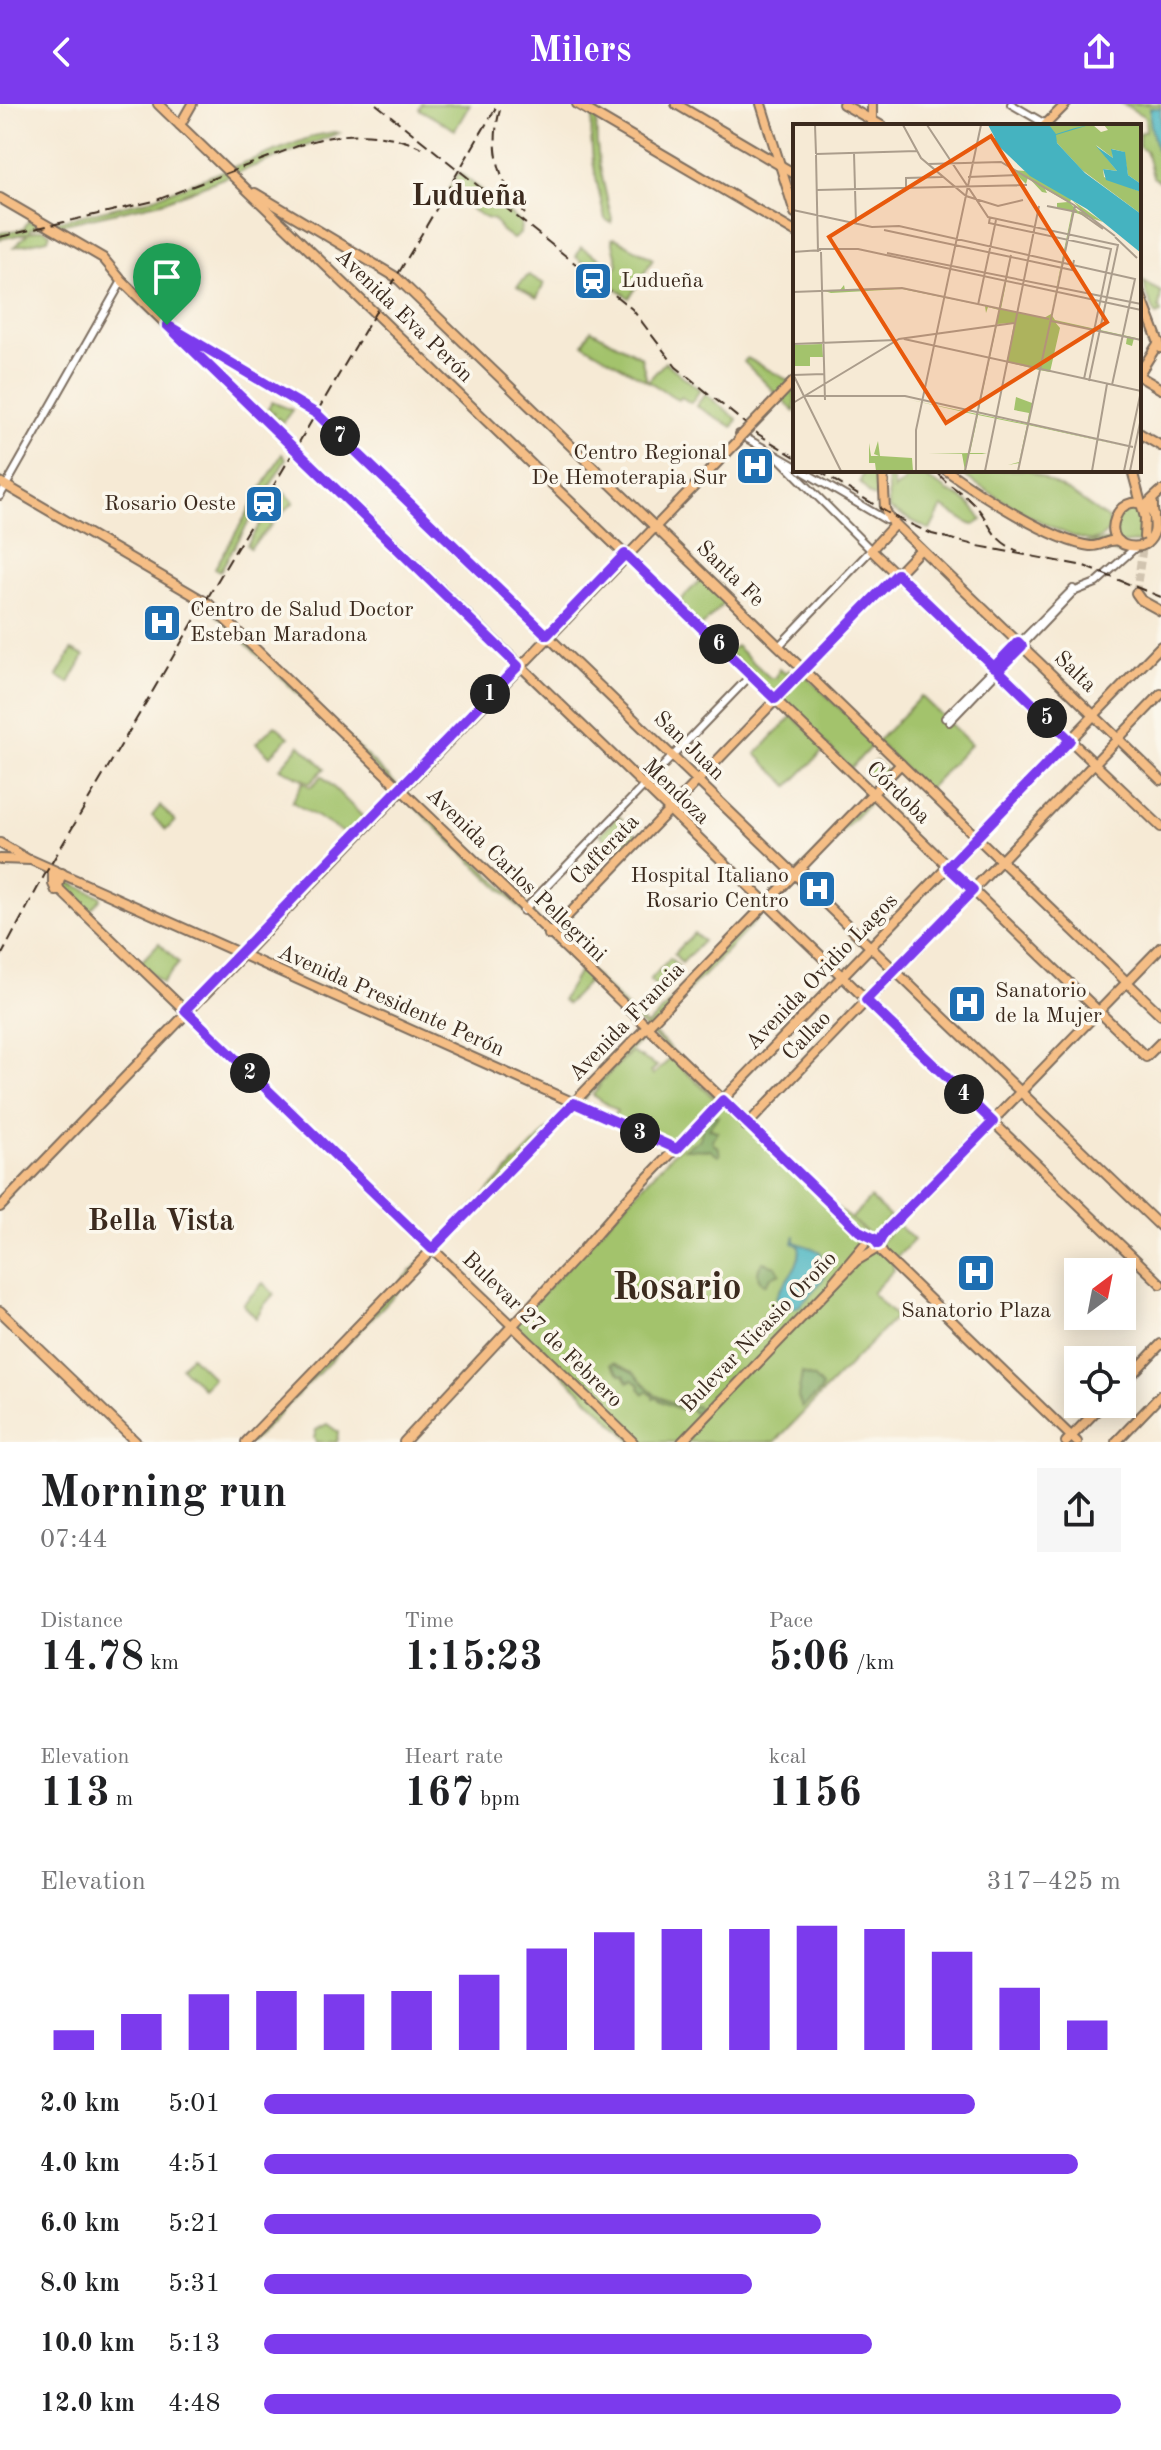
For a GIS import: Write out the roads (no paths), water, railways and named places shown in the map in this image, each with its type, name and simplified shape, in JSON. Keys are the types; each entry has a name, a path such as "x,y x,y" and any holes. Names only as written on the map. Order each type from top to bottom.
{"main road":[{"name":"Avenida Eva Perón","path":"160,104 252,191"},
{"path":"181,124 192,104"},
{"path":"577,104 793,231"},
{"path":"676,104 793,173"},
{"path":"763,104 793,200"},
{"path":"840,104 873,123"},
{"path":"870,104 873,123"},
{"path":"1043,124 1059,104"},
{"path":"1043,124 1066,104"},
{"name":"Avenida Eva Perón","path":"181,124 626,555"},
{"path":"782,166 793,206"},
{"name":"Santa Fe","path":"252,191 394,274 1161,1015"},
{"path":"0,199 99,255 167,325"},
{"path":"1141,296 1160,347"},
{"path":"1141,309 1160,347"},
{"name":"San Juan","path":"167,325 317,414 1161,1227"},
{"name":"Mendoza","path":"167,325 1161,1284"},
{"path":"1141,372 1160,347"},
{"path":"1141,376 1161,389"},
{"path":"0,1205 793,383"},
{"path":"1141,434 1161,446"},
{"path":"882,472 884,515 895,524"},
{"path":"882,472 885,511 895,524"},
{"path":"949,472 980,494 1063,537 1094,546 1109,540 1142,544 1155,532 1133,472"},
{"path":"956,472 980,490 1064,534 1095,543 1108,536 1117,512 1125,506 1145,506 1161,494"},
{"name":"Avenida Carlos Pellegrini","path":"2,488 209,604 1072,1440"},
{"path":"895,524 871,550 1161,827"},
{"name":"Salta","path":"895,524 1161,780"},
{"path":"1113,529 1120,542"},
{"name":"Cafferata","path":"549,934 921,549"},
{"name":"Córdoba","path":"626,555 1146,1057 1161,1042"},
{"path":"1136,593 1141,600 1161,611"},
{"name":"Avenida Ovidio Lagos","path":"402,1442 626,1200 1161,646"},
{"name":"Callao","path":"747,1124 1161,694"},
{"name":"Avenida Francia","path":"249,1442 902,766"},
{"path":"3,854 26,861"},
{"name":"Avenida Presidente Perón","path":"3,854 59,874 675,1151"},
{"name":"Bulevar 27 de Febrero","path":"59,874 60,890 630,1442"},
{"name":"Bulevar Nicasio Oroño","path":"680,1442 1020,1091 1161,939"},
{"name":"Bulevar Nicasio Oroño","path":"1125,980 1161,947"},
{"path":"0,1314 133,1442"},
{"path":"1136,1370 1161,1344"},
{"path":"1116,1442 1161,1395"},
{"path":"1072,1440 1091,1418"}],"street":[{"path":"1011,104 1043,124"},
{"path":"2,488 122,281"},
{"path":"739,434 793,465"},
{"path":"777,456 871,550 779,646"},
{"path":"804,472 884,515"},
{"path":"1020,644 1067,592 1094,581 1119,560 1125,551 1120,542"},
{"path":"947,720 1073,592 1096,583 1142,544"},
{"path":"524,910 751,675"}],"water":[{"path":"1150,108 1161,108 1161,168 1150,123"},
{"path":"795,1235 795,1241 820,1252 825,1274 801,1304 796,1308 787,1308 776,1297 798,1260 799,1246 793,1243"}],"tunnel":[{"path":"1136,593 1144,539"}],"railway":[{"path":"376,104 632,309 676,367 758,434 793,456"},
{"path":"0,958 44,876 498,104"},
{"path":"500,110 496,138 499,165 509,190 525,214"},
{"path":"0,237 154,201 318,140 348,135 378,135 422,148"},
{"path":"820,472 893,516 932,534 1084,566 1161,597"},
{"path":"938,473 973,503 1001,541 1018,551"}],"place":[{"name":"Ludueña","path":"593,281"},
{"name":"Centro Regional De Hemoterapia Sur","path":"755,466"},
{"name":"Rosario Oeste","path":"264,504"},
{"name":"Centro de Salud Doctor Esteban Maradona","path":"162,623"},
{"name":"Hospital Italiano Rosario Centro","path":"817,889"},
{"name":"Sanatorio de la Mujer","path":"967,1004"},
{"name":"Sanatorio Plaza","path":"976,1273"}],"district":[{"name":"Ludueña","path":"469,197"},
{"name":"Bella Vista","path":"161,1222"},
{"name":"Rosario","path":"677,1289"}]}
